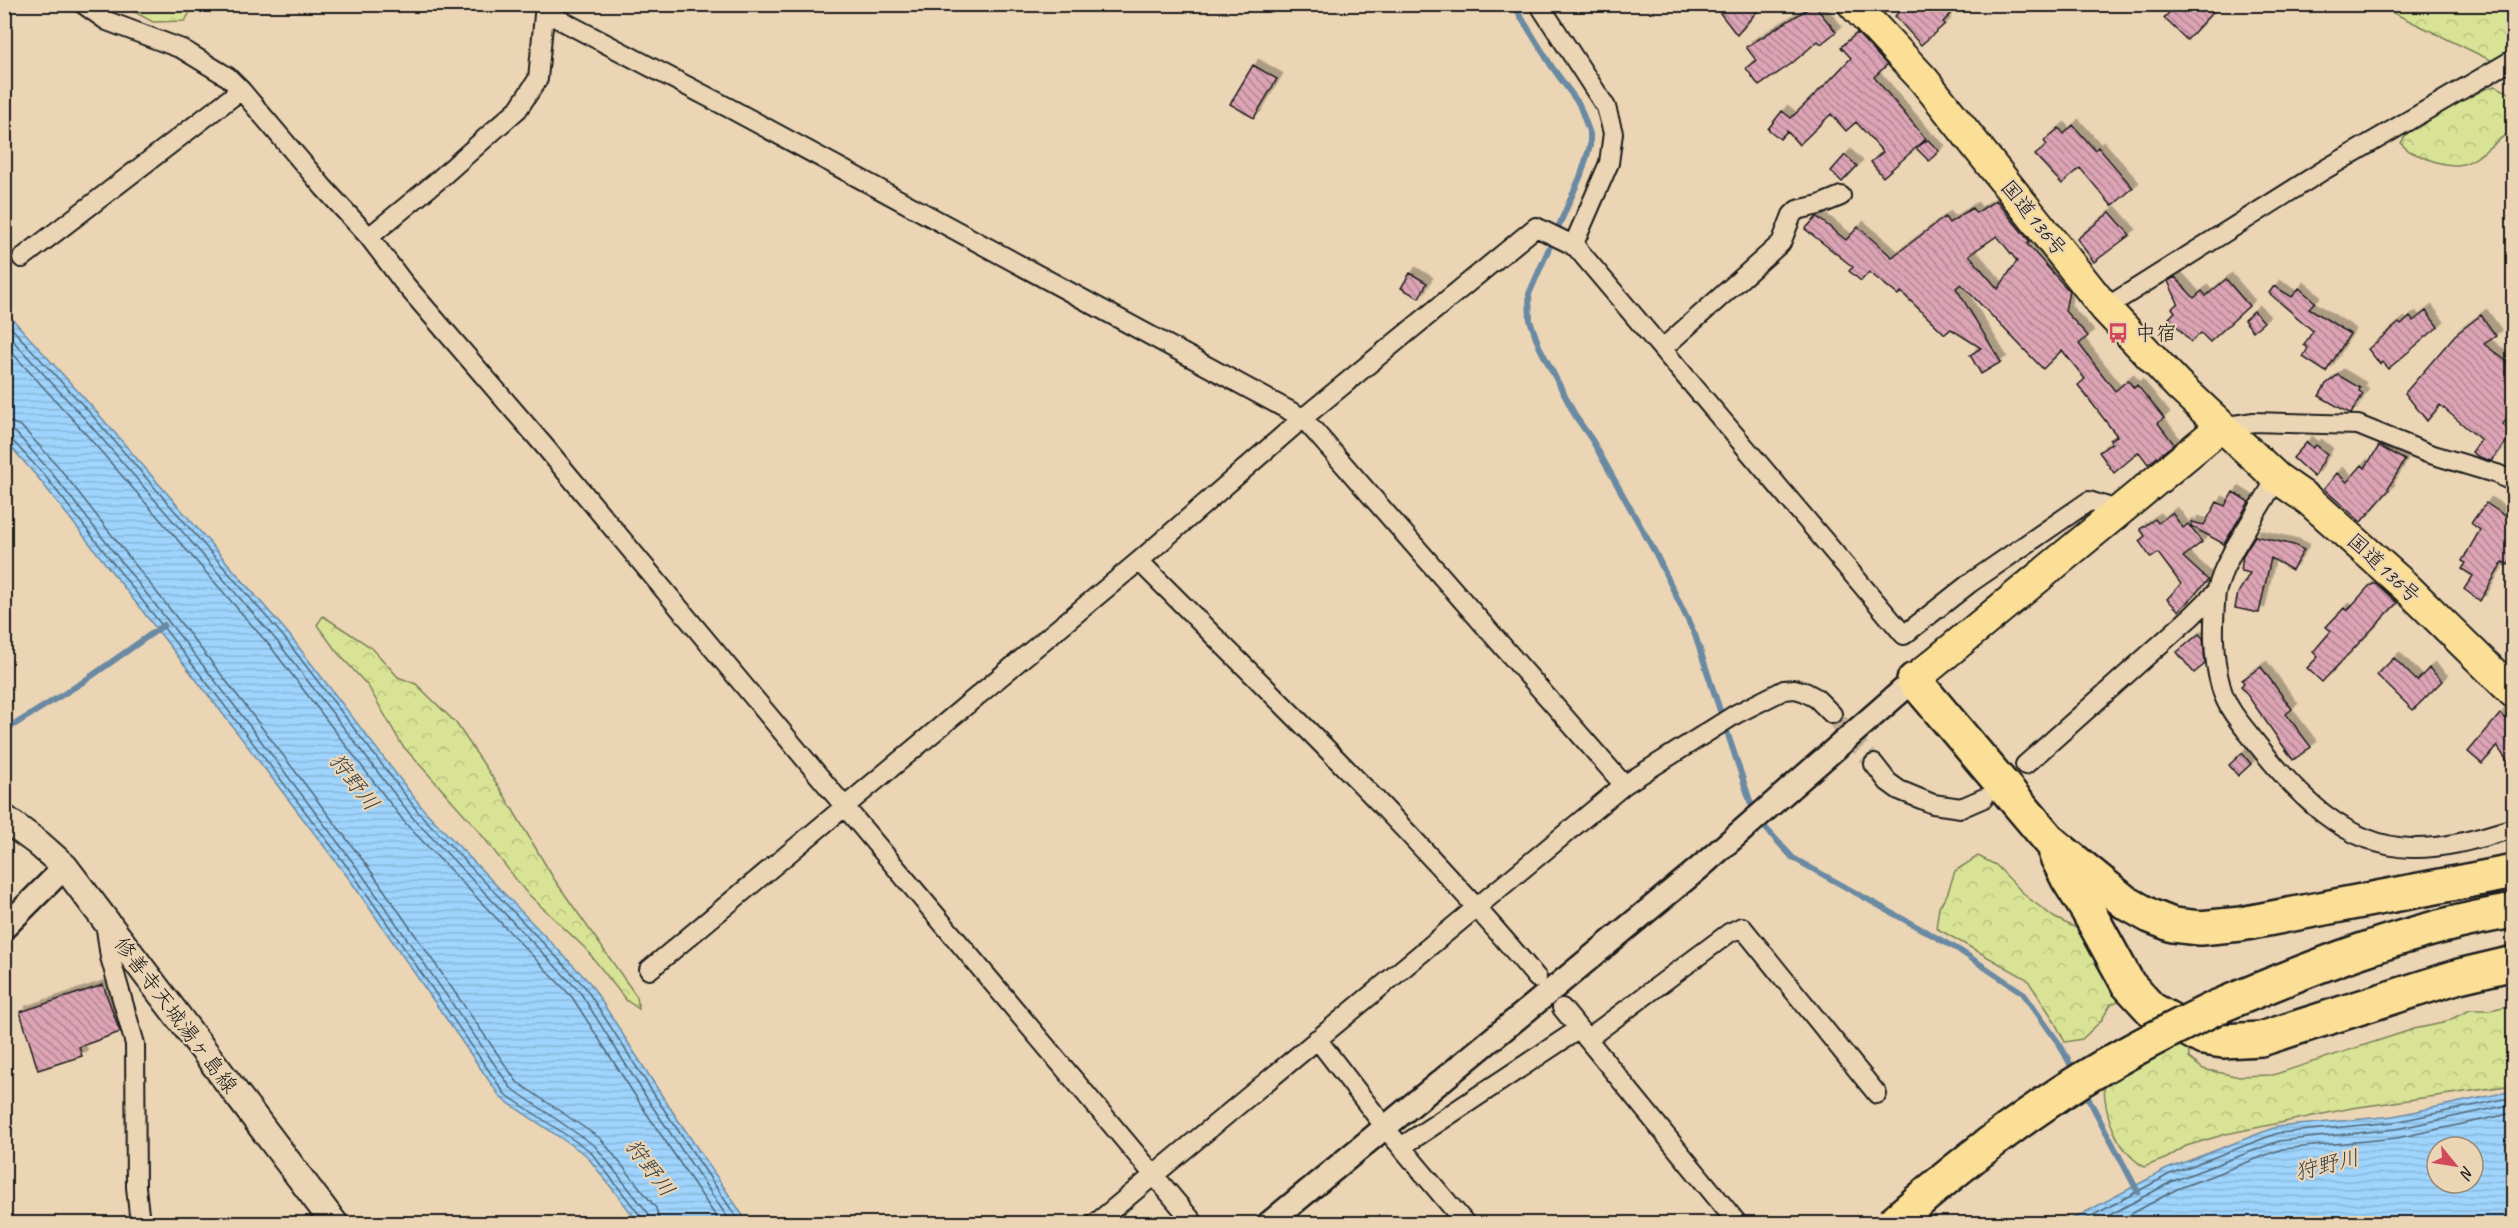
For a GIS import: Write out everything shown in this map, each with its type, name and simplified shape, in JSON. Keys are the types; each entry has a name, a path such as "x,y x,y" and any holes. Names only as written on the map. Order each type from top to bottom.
{"highway":[{"name":"国道136号","path":"1854,4 1924,80 2105,308 2221,427 2277,478 2310,501 2406,587 2514,693"},
{"path":"2221,427 1914,680 2050,842 2125,902 2150,916 2173,925 2200,928 2241,924 2514,872"},
{"path":"2050,842 2068,879 2088,910 2128,984 2151,1009 2203,1038 2223,1041 2261,1039 2459,976 2514,963"},
{"path":"1892,1224 1945,1177 2044,1104 2130,1053 2215,1008 2314,966 2397,939 2514,911"}],"main road":[{"name":"修善寺天城湯ヶ島線","path":"4,818 38,843 65,867 335,1224"}],"street":[{"path":"83,4 107,21 182,49 228,77 241,90 369,237 403,282 546,448 1195,1224"},
{"path":"1539,4 1606,107 1613,133 1610,163 1572,245"},
{"path":"369,237 429,188 518,109 538,79 545,8 1303,418 1624,785"},
{"path":"2105,308 2324,170 2514,59"},
{"path":"22,258 241,90"},
{"path":"1662,349 1781,243 1792,215 1797,210 1820,205 1841,196"},
{"path":"650,970 1139,561 1303,418 1531,230 1540,228 1572,245 1904,635 1970,583 2090,501 2099,502 2118,510"},
{"path":"2221,427 2254,422 2358,425 2427,453 2497,474 2514,482"},
{"path":"2277,478 2234,549 2216,592 2213,624 2215,662 2229,709 2285,779 2322,814 2361,838 2409,848 2451,846 2514,828"},
{"path":"1139,561 1405,829 1477,906 1537,978"},
{"path":"2025,765 2216,592"},
{"path":"1268,1224 1698,869 1914,680"},
{"path":"1095,1224 1624,785 1736,714 1784,690 1795,689 1805,692 1816,698 1832,714"},
{"path":"1874,764 1888,782 1899,790 1933,804 1961,808 1984,798"},
{"path":"4,928 65,867"},
{"path":"105,922 110,957 135,1044 136,1187 140,1224"},
{"path":"1401,1148 1583,1034 1729,933 1742,927 1877,1094"},
{"path":"1562,1008 1738,1224"},
{"path":"1317,1039 1401,1148 1466,1224"}],"green space":[{"path":"115,5 184,5 190,12 185,21 153,22 133,11"},
{"path":"2377,5 2513,5 2513,71"},
{"path":"2495,86 2513,97 2513,126 2510,132 2472,160 2453,165 2441,163 2406,149 2401,143 2414,126 2430,114"},
{"path":"323,616 372,648 398,677 416,684 456,723 501,790 554,879 637,997 639,1009 626,1000 585,948 525,891 474,825 402,745 368,686 337,652 317,625"},
{"path":"1978,856 1996,865 2027,897 2055,918 2091,935 2128,997 2111,1004 2101,1021 2082,1039 2065,1042 2027,979 1936,928 1939,907 1947,895 1955,871"},
{"path":"2513,1005 2513,1085 2352,1108 2226,1134 2186,1146 2167,1158 2144,1167 2126,1151 2109,1119 2104,1083 2167,1043 2188,1043 2189,1058 2203,1069 2235,1076 2273,1075 2414,1029 2443,1023 2470,1010 2490,1010"}],"water":[{"name":"狩野川","path":"5,311 94,409 287,632 423,809 590,983 664,1099 748,1223 639,1223 586,1155 501,1098 350,880 40,480 5,440"},
{"name":"狩野川","path":"2513,1091 2513,1223 2065,1223 2167,1169 2276,1127 2394,1116"}],"building":[{"path":"1713,4 1763,4 1737,35"},
{"path":"1907,4 1961,4 1943,22 1945,24 1921,45 1895,16"},
{"path":"2177,4 2220,4 2187,40 2164,18"},
{"path":"1814,5 1836,32 1821,44 1818,41 1791,64 1759,86 1746,68 1756,60 1746,47"},
{"path":"1857,33 1887,65 1874,77 1926,139 1883,177 1871,162 1883,152 1856,122 1846,131 1831,114 1799,145 1787,131 1780,139 1768,129 1782,111 1791,118 1851,58 1841,47"},
{"path":"1253,65 1277,79 1254,118 1230,104"},
{"path":"2073,125 2095,150 2098,147 2133,188 2112,206 2080,168 2062,184 2035,155 2047,145 2044,141 2059,128 2064,134"},
{"path":"1928,140 1939,151 1929,161 1916,148"},
{"path":"1845,155 1857,166 1842,182 1831,171"},
{"path":"1996,200 2030,242 2027,244 2069,291 2065,311 2088,336 2079,344 2115,391 2128,380 2134,388 2137,385 2164,418 2158,423 2174,444 2148,464 2139,452 2114,473 2099,452 2112,443 2110,440 2117,436 2078,385 2085,379 2062,350 2043,369 1961,284 1956,288 2001,362 1981,374 1970,355 1981,348 1951,329 1945,334 1901,292 1898,295 1869,272 1861,281 1849,271 1853,267 1805,229 1817,217 1846,240 1858,227 1892,257 1945,217 1949,223 1972,208 1976,213","holes":["1997,236 2017,261 1998,289 1969,255"]},
{"path":"2110,212 2130,235 2094,262 2077,239"},
{"path":"1410,273 1427,283 1419,298 1401,288"},
{"path":"2175,277 2194,298 2202,291 2206,296 2226,279 2249,306 2210,342 2201,333 2191,342 2169,318 2175,312 2172,308 2178,303 2168,281"},
{"path":"2274,286 2292,297 2299,288 2315,302 2309,308 2350,334 2326,372 2303,357 2308,348 2304,345 2313,331 2269,293"},
{"path":"2254,311 2264,322 2253,331 2244,320"},
{"path":"2426,311 2438,327 2388,369 2382,362 2380,364 2368,349 2399,323 2401,325 2410,317 2413,321"},
{"path":"2481,315 2496,336 2484,344 2514,367 2514,413 2502,424 2513,433 2491,461 2472,452 2481,440 2440,405 2427,421 2405,393 2455,335"},
{"path":"2338,375 2360,388 2359,391 2363,394 2351,414 2319,396 2326,384"},
{"path":"2307,442 2313,448 2316,445 2327,454 2314,477 2293,458"},
{"path":"2379,446 2405,460 2388,488 2389,490 2361,522 2324,489 2337,473 2347,482 2362,465 2365,468"},
{"path":"2233,492 2249,502 2224,544 2191,526 2192,522 2204,525 2217,502 2225,506"},
{"path":"2486,503 2514,522 2514,556 2508,565 2503,562 2480,601 2464,589 2473,576 2462,569 2466,563 2462,561 2480,530 2471,523"},
{"path":"2172,513 2183,528 2188,524 2202,542 2183,557 2208,580 2179,611 2167,599 2181,584 2158,553 2151,558 2139,541 2145,536 2140,529 2155,519 2158,523"},
{"path":"2255,536 2294,545 2304,550 2292,570 2271,558 2259,613 2235,608 2238,593 2250,573 2241,571 2243,555"},
{"path":"2376,583 2397,603 2322,682 2307,668 2318,657 2313,652 2331,631 2326,627 2344,608 2347,611 2369,586"},
{"path":"2199,634 2203,638 2205,664 2194,673 2177,652"},
{"path":"2394,658 2417,681 2429,668 2442,681 2413,710 2377,675"},
{"path":"2261,667 2292,709 2286,714 2311,747 2293,760 2241,686 2244,683 2242,680"},
{"path":"2500,714 2514,725 2514,771 2497,746 2482,764 2468,752"},
{"path":"2242,753 2251,764 2238,776 2229,765"},
{"path":"103,985 120,1032 79,1047 82,1056 38,1070 20,1012"}],"waterway":[{"path":"1513,4 1552,67 1579,104 1590,134 1590,146 1581,175 1529,294 1530,320 1539,346 1576,417 1592,440 1656,554 1695,635 1754,813"},
{"path":"4,731 83,682 164,625"},
{"path":"1759,821 1793,858 1959,950 2023,993 2060,1045 2075,1073"},
{"path":"2084,1090 2138,1192"}],"tunnel":[{"path":"1832,714 1874,764"}],"place":[{"name":"中宿","path":"2118,333"}]}
